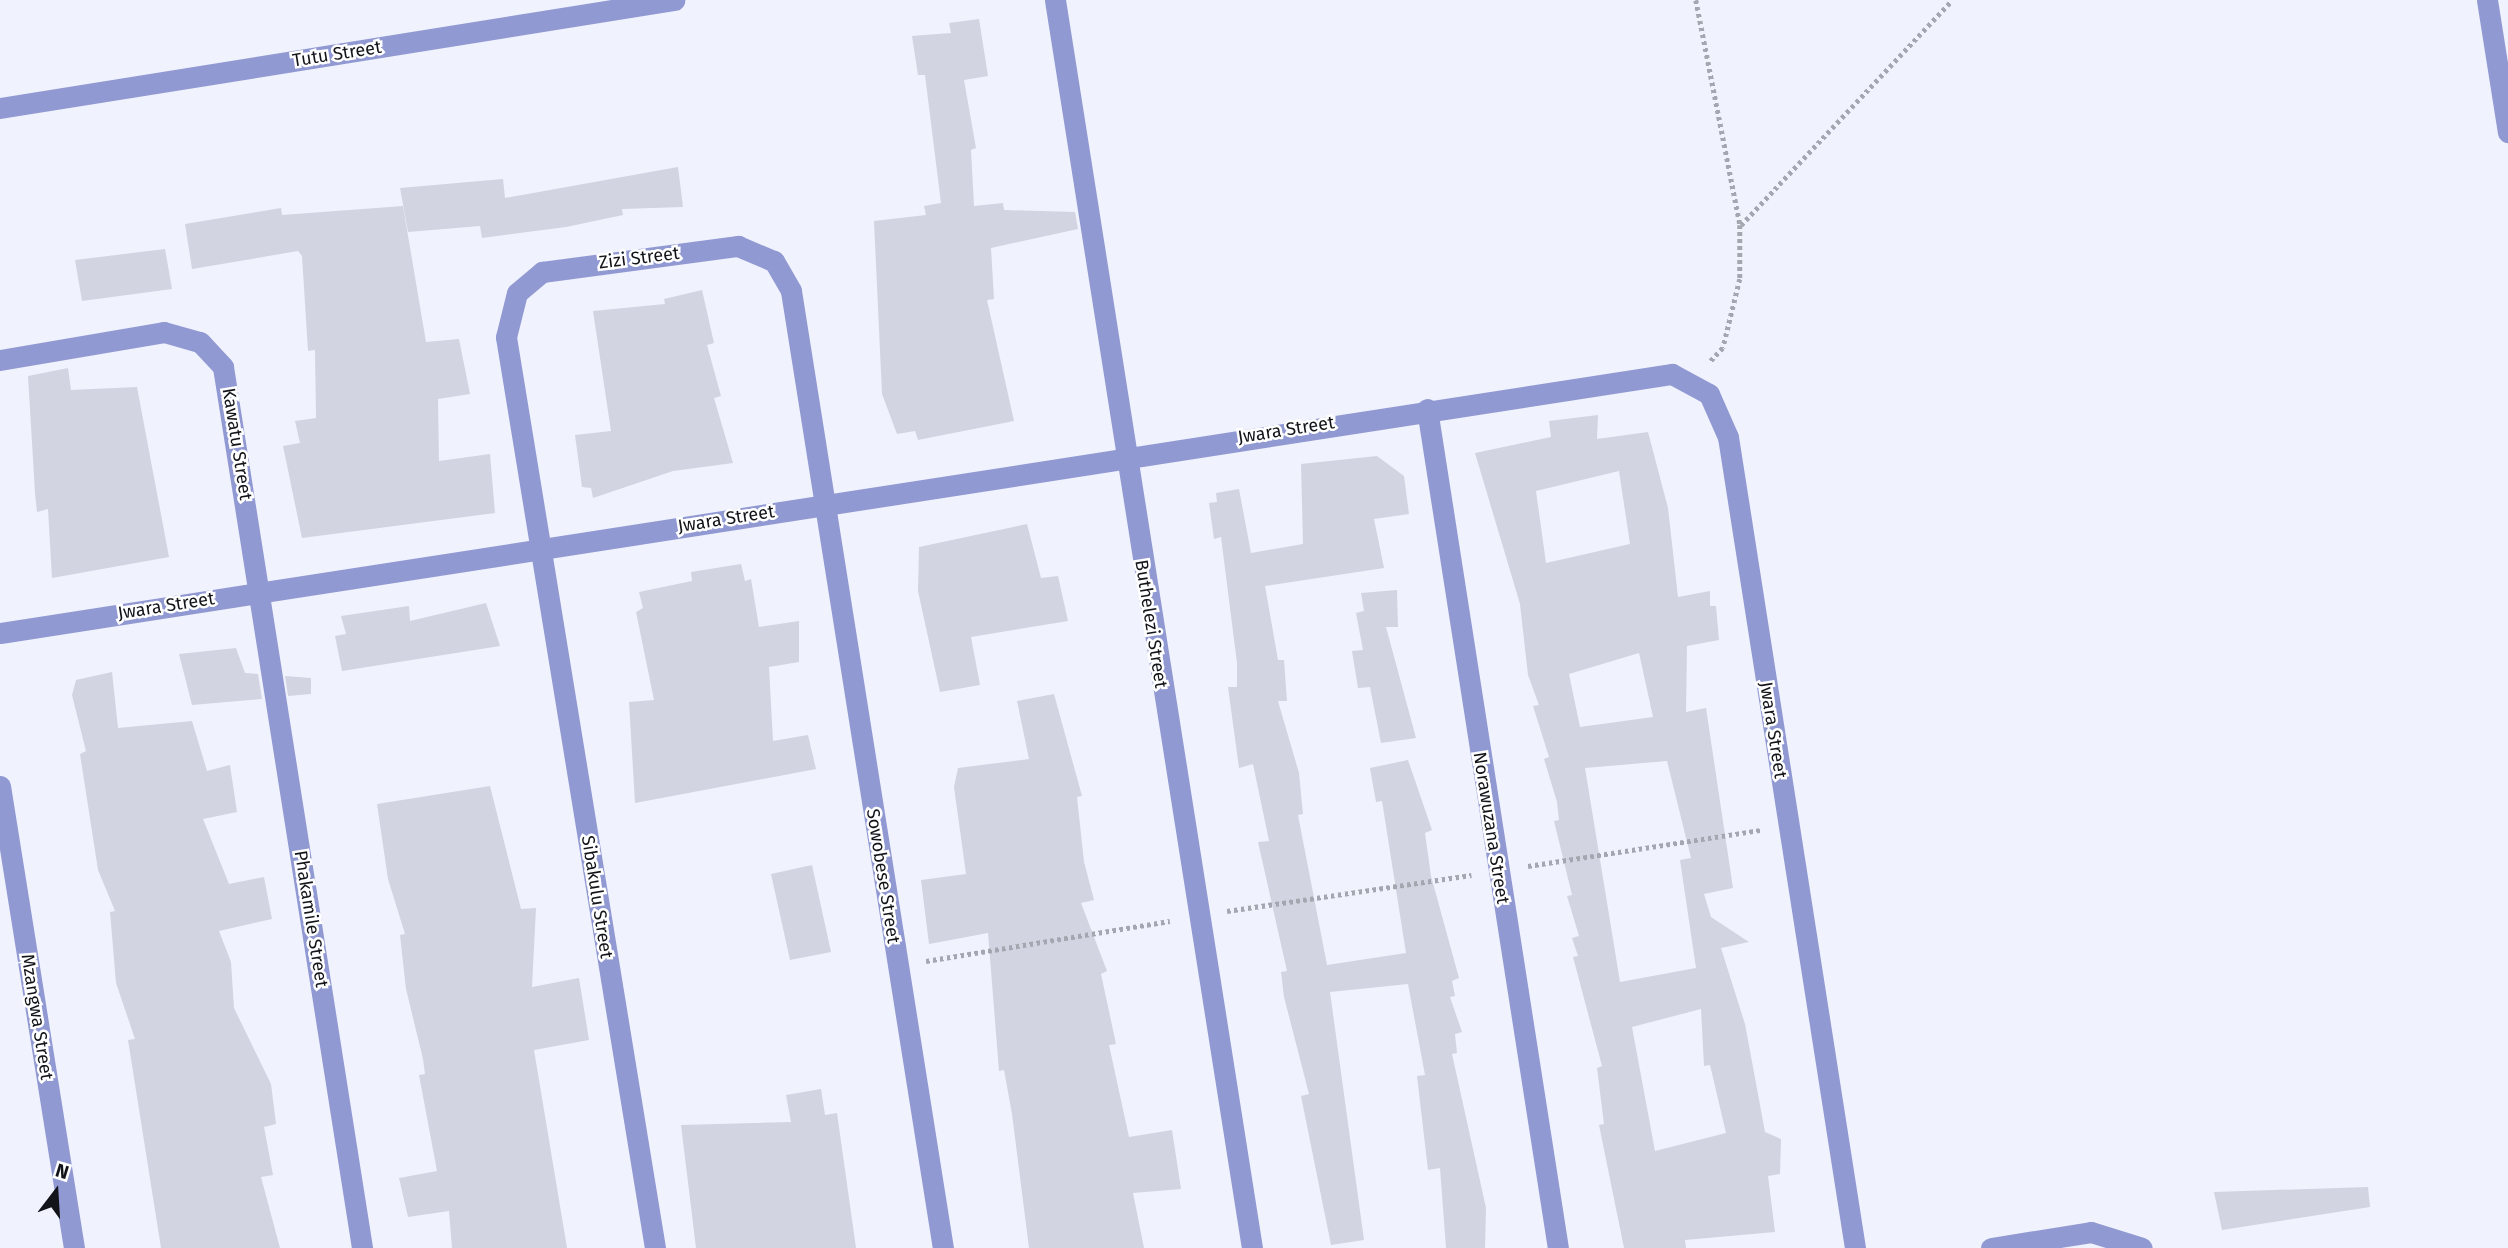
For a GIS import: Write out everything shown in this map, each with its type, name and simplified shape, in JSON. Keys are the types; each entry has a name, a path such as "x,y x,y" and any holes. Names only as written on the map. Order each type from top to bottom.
{"street":[{"name":"Tutu Street","path":"0,108 674,0"},
{"name":"Buthelezi Street","path":"1055,0 1123,455 1252,1248"},
{"path":"2487,0 2508,132"},
{"name":"Zizi Street","path":"539,547 506,337 522,284 558,267 738,246 774,261 791,291 824,504"},
{"name":"Kawatu Street","path":"0,360 164,332 181,333 215,355 228,382 260,590"},
{"name":"Jwara Street","path":"0,633 1655,371 1692,382 1709,394 1728,437 1855,1248"},
{"name":"Norawuzana Street","path":"1427,409 1558,1248"},
{"name":"Sowobese Street","path":"824,504 943,1248"},
{"name":"Sibakulu Street","path":"539,547 654,1248"},
{"name":"Phakamile Street","path":"260,590 362,1248"},
{"name":"Mzangwa Street","path":"0,786 74,1248"},
{"path":"1991,1248 2091,1232 2142,1248"}],"path":[{"path":"1692,382 1723,348 1740,279 1740,225 1696,0"},
{"path":"1740,225 1952,0"},
{"path":"898,966 1199,916 1788,826"}],"building":[{"path":"979,19 988,76 964,80 976,148 971,150 974,206 1003,203 1004,210 1075,212 1078,229 991,248 994,299 987,300 1014,421 918,440 915,431 897,434 882,394 874,221 926,215 924,206 941,203 925,75 918,75 912,36 951,33 949,23"},
{"path":"678,167 683,207 622,209 623,215 566,227 482,238 480,226 408,232 400,188 503,179 505,198"},
{"path":"403,206 426,342 459,339 470,394 438,399 439,461 490,454 495,513 302,538 283,446 300,443 295,421 316,418 315,350 308,351 302,256 298,251 192,269 185,224 281,208 282,215"},
{"path":"165,249 172,289 82,301 75,260"},
{"path":"702,290 714,343 707,345 721,396 714,398 733,463 673,471 593,498 591,488 582,487 575,435 611,431 593,311 665,304 664,299"},
{"path":"68,368 71,390 137,387 169,557 52,578 48,509 37,512 28,376"},
{"path":"1598,415 1597,439 1648,432 1668,508 1678,597 1710,591 1710,606 1716,606 1719,640 1687,646 1686,712 1706,708 1733,888 1704,894 1711,917 1749,942 1721,948 1745,1024 1765,1132 1781,1139 1780,1174 1768,1176 1775,1232 1685,1240 1686,1248 1624,1248 1599,1125 1604,1124 1597,1068 1602,1066 1573,957 1578,956 1572,938 1579,936 1567,896 1572,895 1554,821 1559,820 1557,802 1544,759 1549,757 1533,706 1539,705 1528,675 1520,604 1475,453 1551,437 1549,421","holes":["1619,471 1630,544 1546,563 1536,491","1639,653 1653,717 1580,727 1569,674","1667,761 1691,858 1680,860 1696,968 1620,982 1585,768","1701,1009 1704,1066 1710,1065 1726,1133 1655,1151 1632,1027"]},
{"path":"1377,456 1404,476 1409,514 1374,519 1384,568 1265,586 1278,660 1284,660 1287,701 1278,701 1299,773 1303,814 1298,815 1327,965 1406,953 1382,801 1376,802 1370,768 1408,760 1432,830 1425,833 1431,876 1459,978 1452,981 1455,996 1450,997 1462,1032 1455,1034 1457,1053 1452,1054 1486,1208 1485,1248 1446,1248 1440,1168 1428,1170 1417,1076 1425,1075 1408,984 1330,992 1364,1240 1331,1245 1301,1096 1309,1094 1284,997 1281,972 1287,971 1258,842 1269,841 1253,764 1239,768 1228,687 1237,687 1237,663 1221,537 1214,539 1209,503 1217,502 1216,493 1239,489 1251,553 1303,544 1301,464"},
{"path":"1027,524 1041,578 1058,576 1068,621 971,637 980,685 940,692 918,591 919,547"},
{"path":"741,564 745,581 751,579 759,627 799,621 799,662 769,667 773,741 808,735 816,769 635,803 629,702 654,700 636,612 643,608 639,592 692,581 691,572"},
{"path":"1397,590 1398,627 1386,627 1416,738 1381,743 1370,687 1358,688 1352,651 1363,650 1356,613 1364,611 1361,593"},
{"path":"486,603 500,646 342,671 335,636 346,634 341,616 409,606 410,621"},
{"path":"236,648 245,673 258,674 262,699 192,705 179,654"},
{"path":"112,672 118,728 192,721 207,771 230,765 237,812 203,819 229,884 264,877 272,919 219,931 231,962 234,1008 271,1084 276,1124 264,1127 273,1175 261,1177 280,1248 161,1248 128,1040 135,1039 116,983 110,912 115,911 98,870 80,754 86,751 72,695 76,680"},
{"path":"285,676 311,678 311,694 288,696"},
{"path":"1054,694 1082,796 1077,797 1084,862 1094,900 1081,903 1107,971 1101,974 1116,1044 1109,1045 1129,1137 1172,1130 1181,1189 1133,1193 1144,1248 1029,1248 1012,1114 1004,1070 999,1071 988,933 929,944 921,880 966,874 954,787 958,768 1029,759 1017,701"},
{"path":"490,786 521,909 536,908 532,987 579,978 589,1040 534,1050 567,1248 452,1248 449,1211 408,1217 399,1178 437,1171 419,1075 425,1074 423,1059 406,989 400,935 405,934 388,879 377,804"},
{"path":"812,865 831,952 790,960 771,874"},
{"path":"821,1089 825,1115 837,1113 856,1248 696,1248 681,1125 791,1122 786,1095"},
{"path":"2368,1187 2370,1207 2222,1230 2214,1192"}]}
